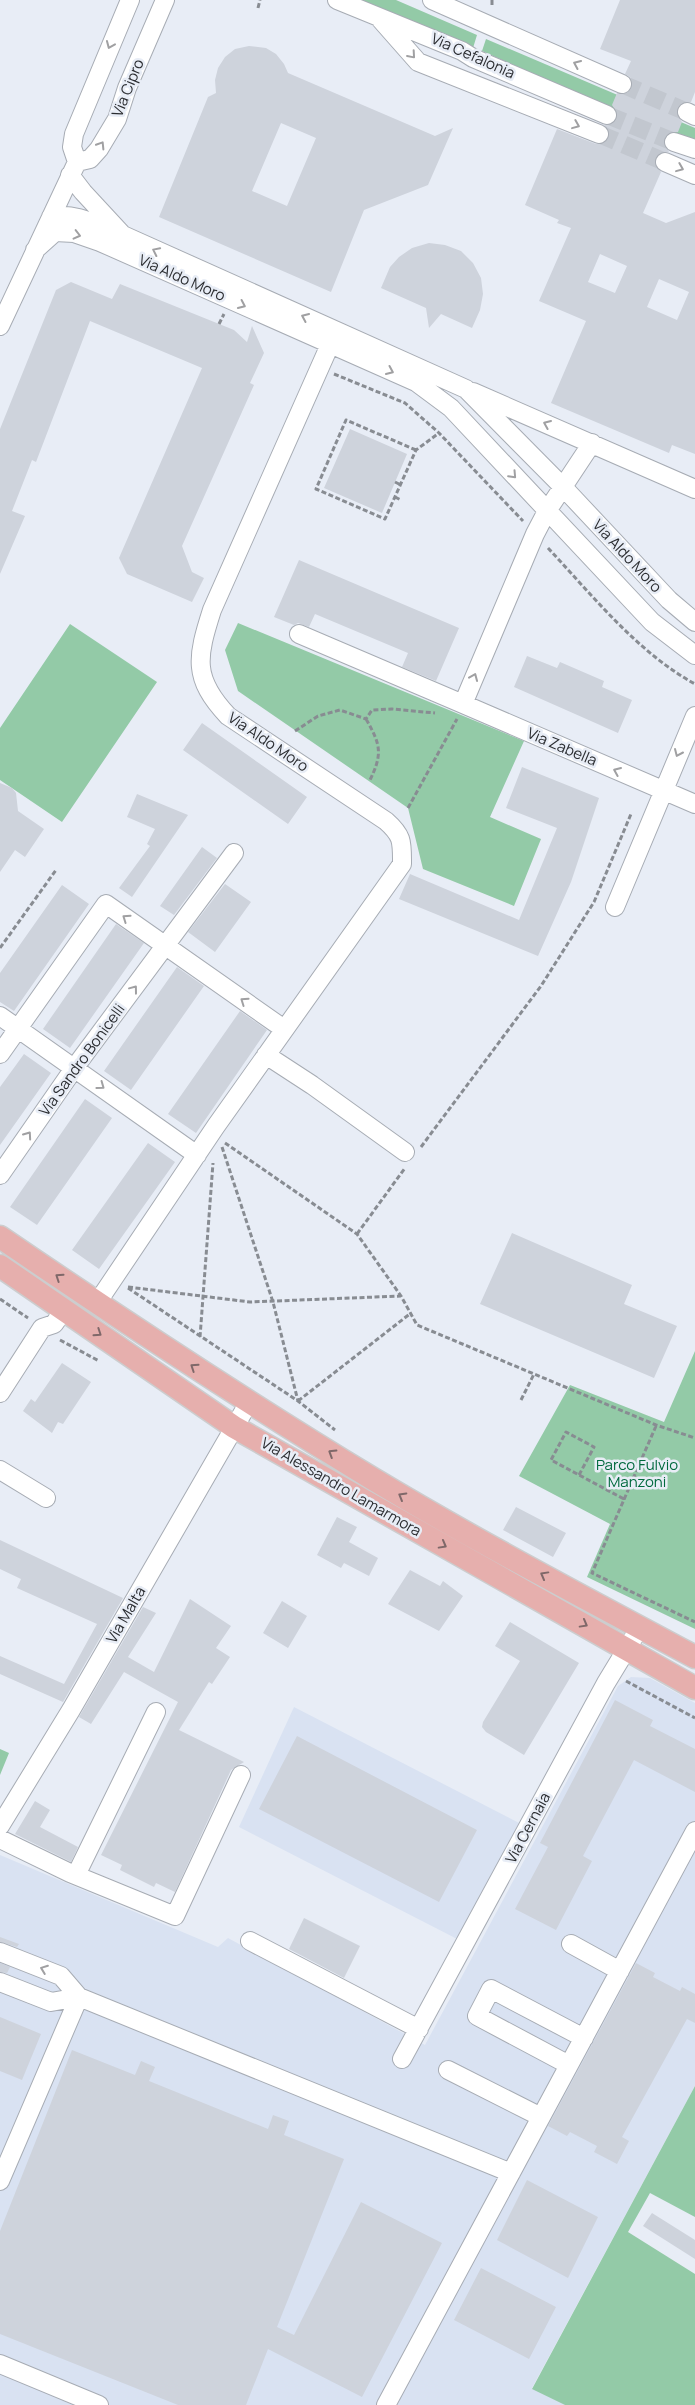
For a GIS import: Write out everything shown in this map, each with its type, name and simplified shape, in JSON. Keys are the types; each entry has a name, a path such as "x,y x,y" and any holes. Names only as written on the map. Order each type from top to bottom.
{"main road":[{"name":"Via Alessandro Lamarmora","path":"0,1237 249,1402 453,1526 695,1657"},
{"name":"Via Alessandro Lamarmora","path":"0,1266 234,1427 695,1688"}],"street":[{"path":"0,326 74,168 72,147 74,134 130,0"},
{"name":"Via Cipro","path":"74,168 90,159 100,149 117,119 127,88 165,0"},
{"name":"Via Cefalonia","path":"337,0 462,50 473,58 608,115"},
{"path":"432,0 622,84"},
{"path":"379,18 418,62 600,134"},
{"path":"536,108 575,101"},
{"path":"674,142 695,149"},
{"path":"665,162 695,175"},
{"name":"Via Aldo Moro","path":"74,168 83,192 123,235"},
{"name":"Via Aldo Moro","path":"50,217 68,215 123,235 333,338 416,382 451,408 652,622 691,653"},
{"name":"Via Aldo Moro","path":"35,250 55,232 74,233 108,245 333,338 466,389 592,442 695,489"},
{"name":"Via Aldo Moro","path":"97,1303 120,1282 216,1126 284,1029 337,943 402,864 402,845 399,833 386,821 228,716 211,699 199,667 202,640 212,610 333,338"},
{"name":"Via Aldo Moro","path":"466,389 563,487 669,600 695,622"},
{"path":"456,709 546,511 592,442"},
{"name":"Via Zabella","path":"299,634 456,709 695,804"},
{"path":"691,653 695,634"},
{"path":"615,907 662,790 695,716"},
{"name":"Via Sandro Bonicelli","path":"0,1175 75,1068 234,853"},
{"path":"0,1054 106,904 284,1029"},
{"path":"0,1016 198,1155"},
{"path":"266,1055 312,1085 410,1156"},
{"path":"0,1393 42,1328 54,1324 64,1310"},
{"name":"Via Malta","path":"0,1826 71,1710 249,1402"},
{"path":"0,1470 46,1498"},
{"name":"Via Cernaia","path":"402,2059 606,1683 640,1627"},
{"path":"76,1875 156,1712"},
{"path":"0,1839 76,1875 175,1916 240,1775"},
{"path":"386,2405 695,1832"},
{"path":"250,1941 419,2029"},
{"path":"571,1944 620,1970"},
{"path":"0,1952 61,1976 79,1998 510,2173"},
{"path":"0,1982 52,2002 79,1998"},
{"path":"569,2065 477,2016 491,1989 584,2038"},
{"path":"0,2181 79,1998"},
{"path":"448,2070 541,2117"},
{"path":"0,2364 93,2404"}],"path":[{"path":"258,8 260,0"},
{"path":"492,0 492,5"},
{"path":"320,368 405,403 439,433 608,613 674,672 695,684"},
{"path":"416,450 346,420 316,489 385,519 416,450 439,433"},
{"path":"395,482 400,485"},
{"path":"395,497 401,500"},
{"path":"366,719 372,710 392,709 440,713"},
{"path":"408,808 459,715 456,709"},
{"path":"296,731 318,716 340,710 366,719 378,740 378,763 370,782"},
{"path":"357,1234 410,1156 541,986 594,902 631,814"},
{"path":"0,948 56,870"},
{"path":"200,1337 216,1126"},
{"path":"298,1401 273,1302 220,1140 357,1234 401,1296 417,1324 656,1425 695,1438"},
{"path":"120,1282 250,1302 401,1296"},
{"path":"120,1282 298,1401"},
{"path":"298,1401 411,1313"},
{"path":"521,1400 534,1374"},
{"path":"656,1425 592,1573 695,1622"},
{"path":"579,1475 594,1446 566,1432 551,1460 579,1475 624,1499"}],"shaded area":[{"path":"631,1677 650,1678 695,1703 695,2086 532,2388 565,2405 0,2405 0,1855 218,1947 228,1938 425,2045 618,1686"},
{"path":"294,1707 523,1825 461,1941 239,1827"}],"green space":[{"path":"355,0 396,0 477,35 473,48"},
{"path":"486,39 695,128 695,139 663,131 482,51"},
{"path":"238,623 524,741 490,817 541,839 514,906 423,869 408,808 238,691 225,650"},
{"path":"70,624 157,682 62,822 0,780 0,728"},
{"name":"Parco Fulvio Manzoni","path":"695,1351 695,1629 587,1577 610,1524 519,1476 570,1385 664,1422"},
{"path":"0,1749 9,1753 0,1775"},
{"path":"695,2086 695,2217 650,2193 628,2232 695,2274 695,2405 565,2405 532,2389"}],"building":[{"path":"620,0 695,0 695,92 691,102 682,103 677,108 678,117 682,122 678,132 671,132 664,138 664,145 669,152 663,152 656,157 655,164 661,172 643,213 666,223 695,212 695,454 672,445 669,453 551,403 586,321 539,301 571,228 557,223 559,220 525,205 557,129 596,144 605,143 609,138 609,132 604,125 613,124 617,119 617,113 612,105 617,93 628,93 633,83 630,77 625,74 631,61 600,49","holes":["600,254 627,266 615,293 588,282","659,279 689,292 677,320 647,307"]},
{"path":"249,46 266,48 276,54 288,73 435,136 453,128 428,185 364,210 331,292 159,217 208,97 216,93 215,80 218,68 225,57 235,49","holes":["281,123 316,138 287,206 252,191"]},
{"path":"429,243 445,245 461,251 473,263 481,278 483,294 480,310 472,328 441,314 429,328 426,308 381,288 390,267 399,257 412,248"},
{"path":"71,282 112,299 120,284 234,330 247,342 252,326 264,353 250,383 254,385 182,546 192,572 204,578 192,602 127,574 119,558 202,368 90,321 36,462 32,460 12,511 25,516 0,574 0,429 56,290"},
{"path":"350,429 407,454 382,513 324,488"},
{"path":"299,560 459,628 436,681 402,667 408,653 315,614 309,627 298,623 294,625 274,617"},
{"path":"527,656 557,668 560,662 604,681 602,687 632,700 618,733 514,687"},
{"path":"202,723 307,797 288,824 183,750"},
{"path":"522,767 599,798 571,882 538,956 399,899 410,874 519,920 557,828 506,808"},
{"path":"0,783 12,788 16,793 18,811 44,829 25,857 15,850 0,872"},
{"path":"137,794 188,815 132,897 119,888 150,846 147,844 155,829 127,817"},
{"path":"202,847 217,858 174,915 160,906"},
{"path":"225,884 251,902 215,952 188,932"},
{"path":"62,885 89,904 14,1011 0,1002 0,973"},
{"path":"116,924 144,943 70,1048 43,1029"},
{"path":"177,967 204,986 131,1090 104,1071"},
{"path":"240,1011 267,1030 196,1133 168,1114"},
{"path":"24,1054 51,1073 0,1145 0,1087"},
{"path":"85,1099 112,1118 37,1225 10,1207"},
{"path":"148,1143 175,1162 99,1269 72,1250"},
{"path":"512,1233 632,1285 624,1304 677,1326 654,1378 480,1304"},
{"path":"62,1363 91,1382 63,1424 58,1422 52,1433 23,1411 31,1399 35,1402"},
{"path":"516,1507 566,1533 553,1557 503,1530"},
{"path":"337,1517 357,1527 349,1542 378,1558 369,1576 344,1563 341,1568 317,1555"},
{"path":"0,1540 123,1598 63,1702 0,1674 0,1656 64,1684 97,1624 17,1588 21,1579 0,1569"},
{"path":"410,1570 440,1586 443,1581 463,1596 439,1631 388,1604"},
{"path":"190,1599 231,1626 216,1648 230,1657 212,1684 209,1682 179,1730 244,1762 231,1770 175,1892 156,1883 154,1887 120,1870 122,1865 101,1855 178,1702 124,1672 91,1724 79,1717 143,1607 156,1613 128,1657 154,1672"},
{"path":"282,1601 307,1616 288,1648 263,1633"},
{"path":"510,1622 579,1663 524,1755 486,1732 482,1727 483,1722 520,1661 495,1646"},
{"path":"615,1700 653,1720 650,1726 695,1749 695,1792 634,1760 583,1856 592,1861 556,1930 515,1909 548,1847 540,1843"},
{"path":"297,1736 477,1830 439,1902 259,1809"},
{"path":"35,1801 50,1810 40,1827 78,1847 71,1862 15,1834"},
{"path":"304,1918 360,1946 344,1978 289,1949"},
{"path":"0,1937 19,1944 17,1947 0,1942"},
{"path":"0,1963 10,1967 7,1973 0,1972"},
{"path":"636,1963 655,1973 653,1977 680,1991 682,1987 695,1994 695,2023 687,2019 622,2137 629,2141 617,2164 594,2152 597,2146 570,2132 567,2136 548,2126"},
{"path":"0,2017 41,2034 22,2080 0,2071"},
{"path":"72,2050 135,2075 141,2061 155,2067 149,2081 268,2129 273,2115 289,2121 284,2135 344,2159 277,2327 294,2335 361,2202 442,2243 362,2397 268,2349 246,2405 178,2405 0,2334 0,2231"},
{"path":"527,2180 598,2217 568,2278 497,2240"},
{"path":"652,2213 695,2240 695,2259 643,2226"},
{"path":"481,2268 556,2307 529,2359 454,2320"}],"tunnel":[{"path":"622,84 687,112"},
{"path":"607,115 674,142"},
{"path":"599,134 665,162"}]}
